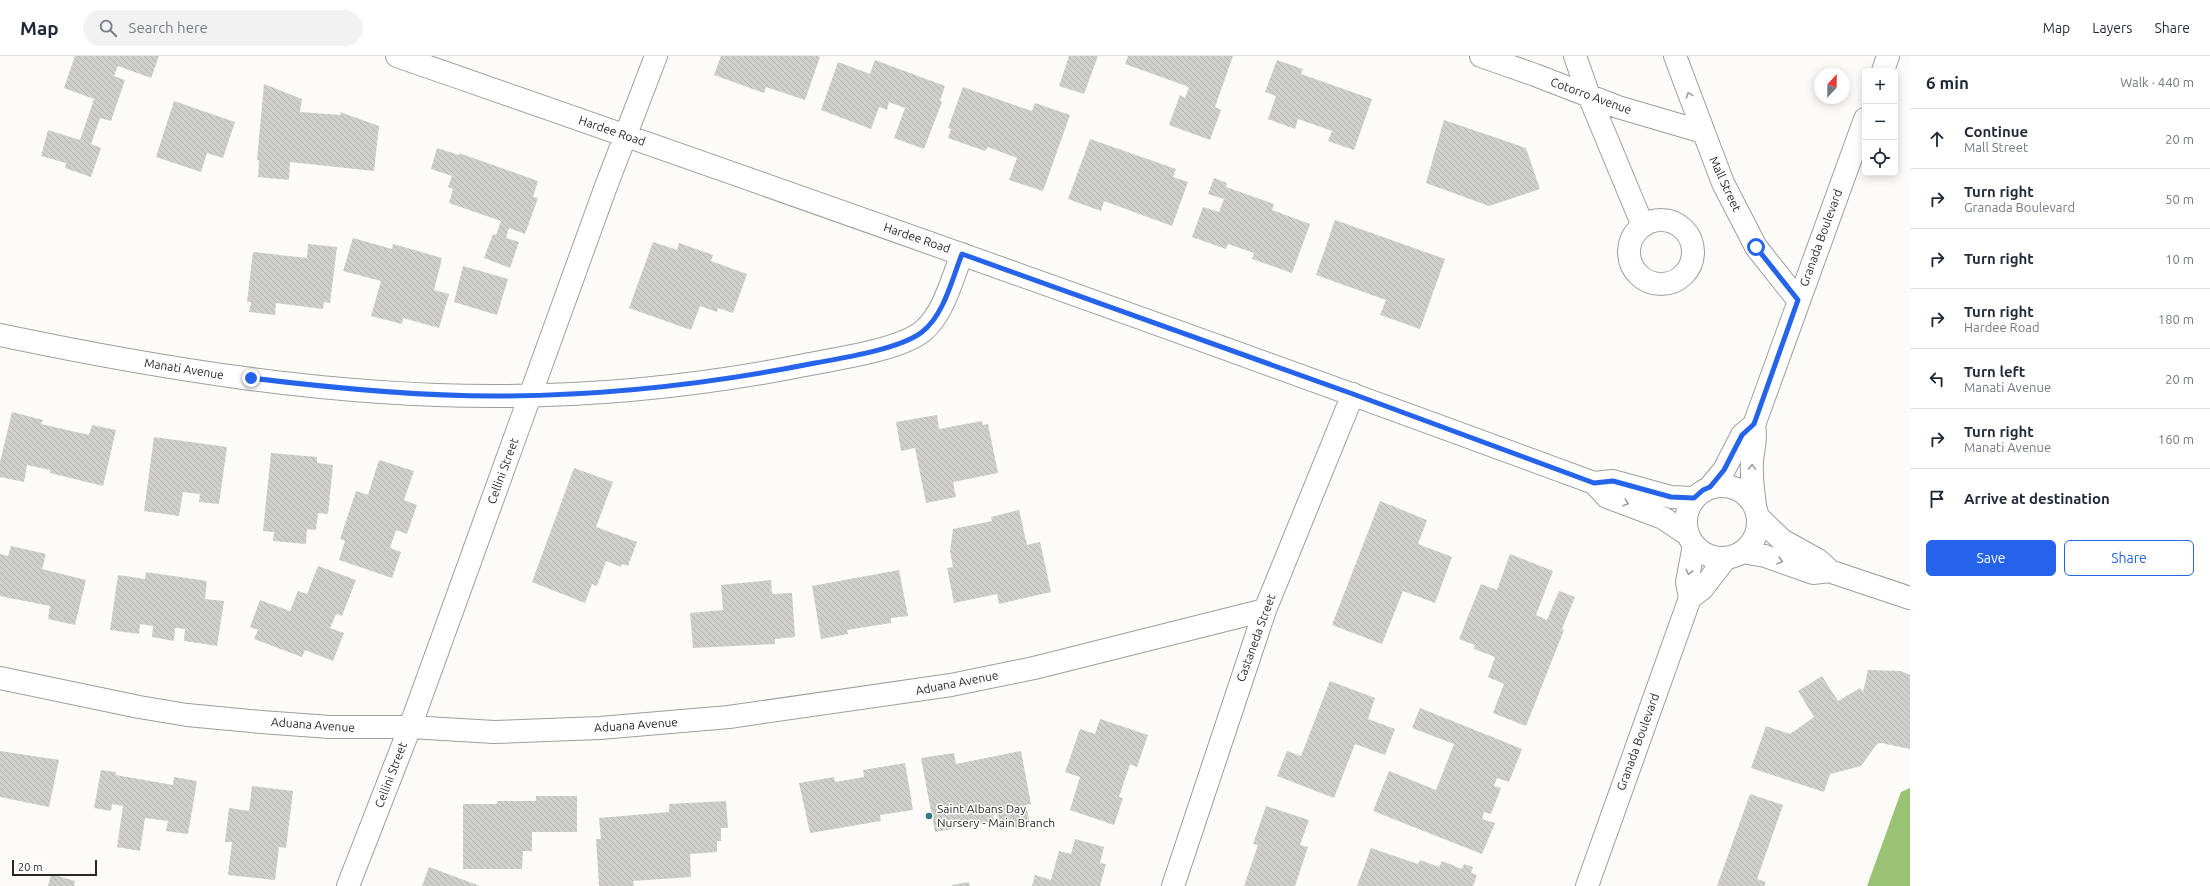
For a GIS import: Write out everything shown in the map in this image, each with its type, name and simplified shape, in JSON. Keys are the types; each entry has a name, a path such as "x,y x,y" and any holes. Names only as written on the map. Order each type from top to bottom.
{"street":[{"name":"Hardee Road","path":"397,56 962,254 1353,394 1594,483 1613,481 1671,497 1702,493"},
{"name":"Cellini Street","path":"348,886 410,727 656,56"},
{"name":"Cotorro Avenue","path":"1481,56 1589,96 1703,132"},
{"path":"1575,56 1589,96 1643,226"},
{"name":"Mall Street","path":"1675,56 1723,184 1756,247 1798,300"},
{"path":"1884,68 1888,56"},
{"name":"Granada Boulevard","path":"1702,493 1724,470 1742,435 1754,424 1862,127"},
{"name":"Manati Avenue","path":"0,335 75,351 193,371 314,386 468,396 531,395 627,390 703,382 796,367 889,346 912,338 931,323 950,287 962,254"},
{"name":"Castaneda Street","path":"1173,886 1265,610 1353,394"},
{"name":"Granada Boulevard","path":"1754,424 1757,438 1752,459 1752,482 1756,511"},
{"name":"Hardee Road","path":"1594,483 1607,497 1663,518 1690,539"},
{"path":"1829,571 1818,560 1782,540 1756,511 1748,496 1738,489 1727,485 1702,493 1687,509 1685,522 1690,539 1703,553 1765,556 1813,573 1829,571 1910,598"},
{"path":"1734,555 1754,539 1758,528 1756,511"},
{"name":"Granada Boulevard","path":"1587,886 1690,598 1687,582 1690,539"},
{"name":"Granada Boulevard","path":"1690,598 1702,589 1734,555"},
{"name":"Aduana Avenue","path":"0,678 93,698 187,715 330,727 410,727 494,732 600,728 672,723 783,710 951,685 1034,668 1265,610"}],"shaded area":[{"path":"1910,788 1910,886 1867,886 1901,792"}],"building":[{"path":"75,56 159,56 151,78 118,66 114,76 125,80 111,121 100,118 91,144 101,148 91,177 65,168 66,163 41,156 48,130 80,140 94,99 64,88"},
{"path":"721,56 820,57 805,100 766,87 764,93 714,75"},
{"path":"1069,56 1098,56 1084,94 1059,86"},
{"path":"1128,56 1233,56 1215,107 1221,110 1210,140 1169,125 1180,95 1185,98 1189,87 1125,64"},
{"path":"875,60 945,86 940,101 942,102 924,149 894,138 905,108 889,102 887,110 879,107 871,129 821,110 838,62 870,74"},
{"path":"1277,60 1303,69 1301,74 1372,99 1354,150 1328,141 1332,131 1298,119 1295,129 1268,119 1276,96 1265,92"},
{"path":"264,84 302,99 300,112 341,115 340,112 379,126 374,171 290,162 289,180 258,177 259,160 257,160"},
{"path":"963,87 1032,111 1035,103 1070,115 1043,191 1009,180 1017,158 988,147 985,151 948,138 951,129 948,128"},
{"path":"174,101 235,122 223,158 207,153 201,172 156,157"},
{"path":"1444,120 1526,148 1540,189 1489,206 1426,183"},
{"path":"1090,139 1176,169 1173,177 1188,182 1172,226 1104,201 1101,211 1068,199"},
{"path":"437,148 459,155 459,153 538,181 533,197 538,198 525,234 509,228 506,238 519,242 510,268 484,258 493,234 496,235 501,221 449,203 453,189 448,187 452,176 431,169"},
{"path":"1214,178 1227,183 1226,187 1274,204 1272,210 1310,224 1292,273 1252,259 1254,253 1228,244 1226,249 1192,237 1203,207 1219,212 1224,199 1208,194"},
{"path":"1335,220 1445,259 1420,329 1380,315 1386,300 1316,275"},
{"path":"353,238 392,249 393,244 442,258 434,290 449,294 439,328 403,318 402,324 371,316 381,281 343,271"},
{"path":"653,242 677,250 679,243 713,255 711,261 747,274 733,313 718,308 717,312 700,306 691,330 629,308"},
{"path":"308,244 337,247 330,303 324,302 323,309 276,303 275,315 249,312 251,302 247,302 253,252 307,258"},
{"path":"463,266 508,279 497,315 454,302"},
{"path":"12,412 43,420 41,424 89,435 92,425 116,430 103,486 50,473 50,470 27,465 24,482 0,477 0,462"},
{"path":"937,415 939,429 982,421 983,425 988,424 998,473 953,482 956,497 926,503 915,448 901,451 896,422"},
{"path":"154,437 227,447 219,504 199,502 200,494 183,492 179,516 144,511"},
{"path":"271,453 317,457 317,463 333,465 328,514 318,513 316,530 307,529 306,544 273,541 274,532 263,531"},
{"path":"379,460 414,471 404,500 417,505 407,534 396,530 390,548 401,552 392,578 339,560 345,541 340,539 356,491 368,495"},
{"path":"574,468 613,482 596,527 637,542 628,566 622,564 621,567 606,561 597,586 592,584 585,603 532,582"},
{"path":"1380,501 1427,520 1418,544 1452,557 1435,603 1403,591 1382,644 1332,625"},
{"path":"1019,510 1027,545 1040,542 1051,592 999,604 997,594 954,603 947,568 953,567 950,551 953,529 992,521 991,517"},
{"path":"11,546 46,554 42,569 86,580 75,625 48,619 50,606 0,596 0,554 8,556"},
{"path":"1510,554 1553,571 1536,615 1547,620 1559,591 1575,597 1562,629 1564,630 1526,726 1493,713 1504,684 1488,677 1495,657 1474,649 1475,645 1459,639 1481,584 1497,590"},
{"path":"318,566 356,580 342,616 336,614 330,628 344,633 333,661 305,650 302,657 254,639 258,630 250,627 260,600 290,611 298,591 307,594"},
{"path":"899,570 908,616 891,618 891,623 847,630 848,634 821,639 812,586"},
{"path":"146,572 207,581 205,599 224,601 217,646 184,641 185,629 175,628 174,641 152,637 153,626 140,624 139,634 110,630 118,575 145,579"},
{"path":"771,580 772,594 792,593 795,637 775,639 775,644 693,648 690,613 723,610 721,585"},
{"path":"1868,670 1901,671 1910,675 1910,749 1881,743 1877,744 1861,766 1830,774 1824,792 1751,768 1766,726 1790,734 1814,717 1798,691 1822,676 1838,701 1860,688 1863,692"},
{"path":"1330,681 1375,698 1368,719 1395,729 1385,755 1355,744 1334,798 1277,776 1287,751 1301,756"},
{"path":"1420,708 1522,749 1509,782 1497,778 1494,786 1501,788 1491,814 1484,812 1482,819 1495,823 1482,854 1373,811 1389,771 1436,790 1454,744 1412,728"},
{"path":"1100,719 1148,735 1137,767 1130,764 1119,797 1123,798 1114,825 1070,810 1080,777 1065,772 1080,729 1095,734"},
{"path":"0,751 59,760 49,807 0,797"},
{"path":"1021,751 1031,804 1026,805 1030,825 1000,830 997,814 993,815 994,821 935,832 921,758 954,753 956,764"},
{"path":"905,763 913,810 880,815 881,821 810,833 799,783 834,777 835,782 864,777 863,770"},
{"path":"101,770 116,772 116,775 173,785 174,777 197,781 188,834 166,831 168,821 145,818 140,851 117,847 123,806 112,804 111,811 94,808"},
{"path":"252,786 293,791 286,848 279,847 275,880 228,875 232,842 225,842 229,808 249,811"},
{"path":"1750,794 1783,805 1757,879 1766,882 1764,886 1717,886"},
{"path":"536,796 577,796 577,832 532,832 532,851 523,851 522,869 463,869 463,804 497,804 497,801 536,801"},
{"path":"726,801 728,828 721,828 721,841 717,841 717,852 690,854 691,877 633,881 634,886 599,886 596,839 601,839 599,818 669,812 669,804"},
{"path":"1266,806 1309,820 1300,845 1308,847 1295,886 1244,886 1258,845 1253,844"},
{"path":"1075,839 1104,847 1100,863 1106,864 1100,886 1032,886 1035,875 1051,880 1059,851 1071,854"},
{"path":"1371,848 1418,864 1420,860 1439,867 1442,861 1462,869 1464,864 1473,867 1471,873 1477,875 1473,886 1357,886"},
{"path":"429,867 480,886 422,886"},
{"path":"51,874 75,881 74,886 48,886"},
{"path":"969,882 970,886 952,886 952,885"}],"place":[{"name":"Saint Albans Day Nursery - Main Branch","path":"929,816"}],"route":[{"path":"251,378 314,386 364,390 493,396 627,390 703,382 789,368 848,357 889,346 912,338 922,332 931,323 937,313 950,287 962,254 1353,394 1594,483 1613,481 1671,497 1694,498 1703,490 1710,487 1724,470 1742,435 1754,424 1798,300 1756,247"}]}
